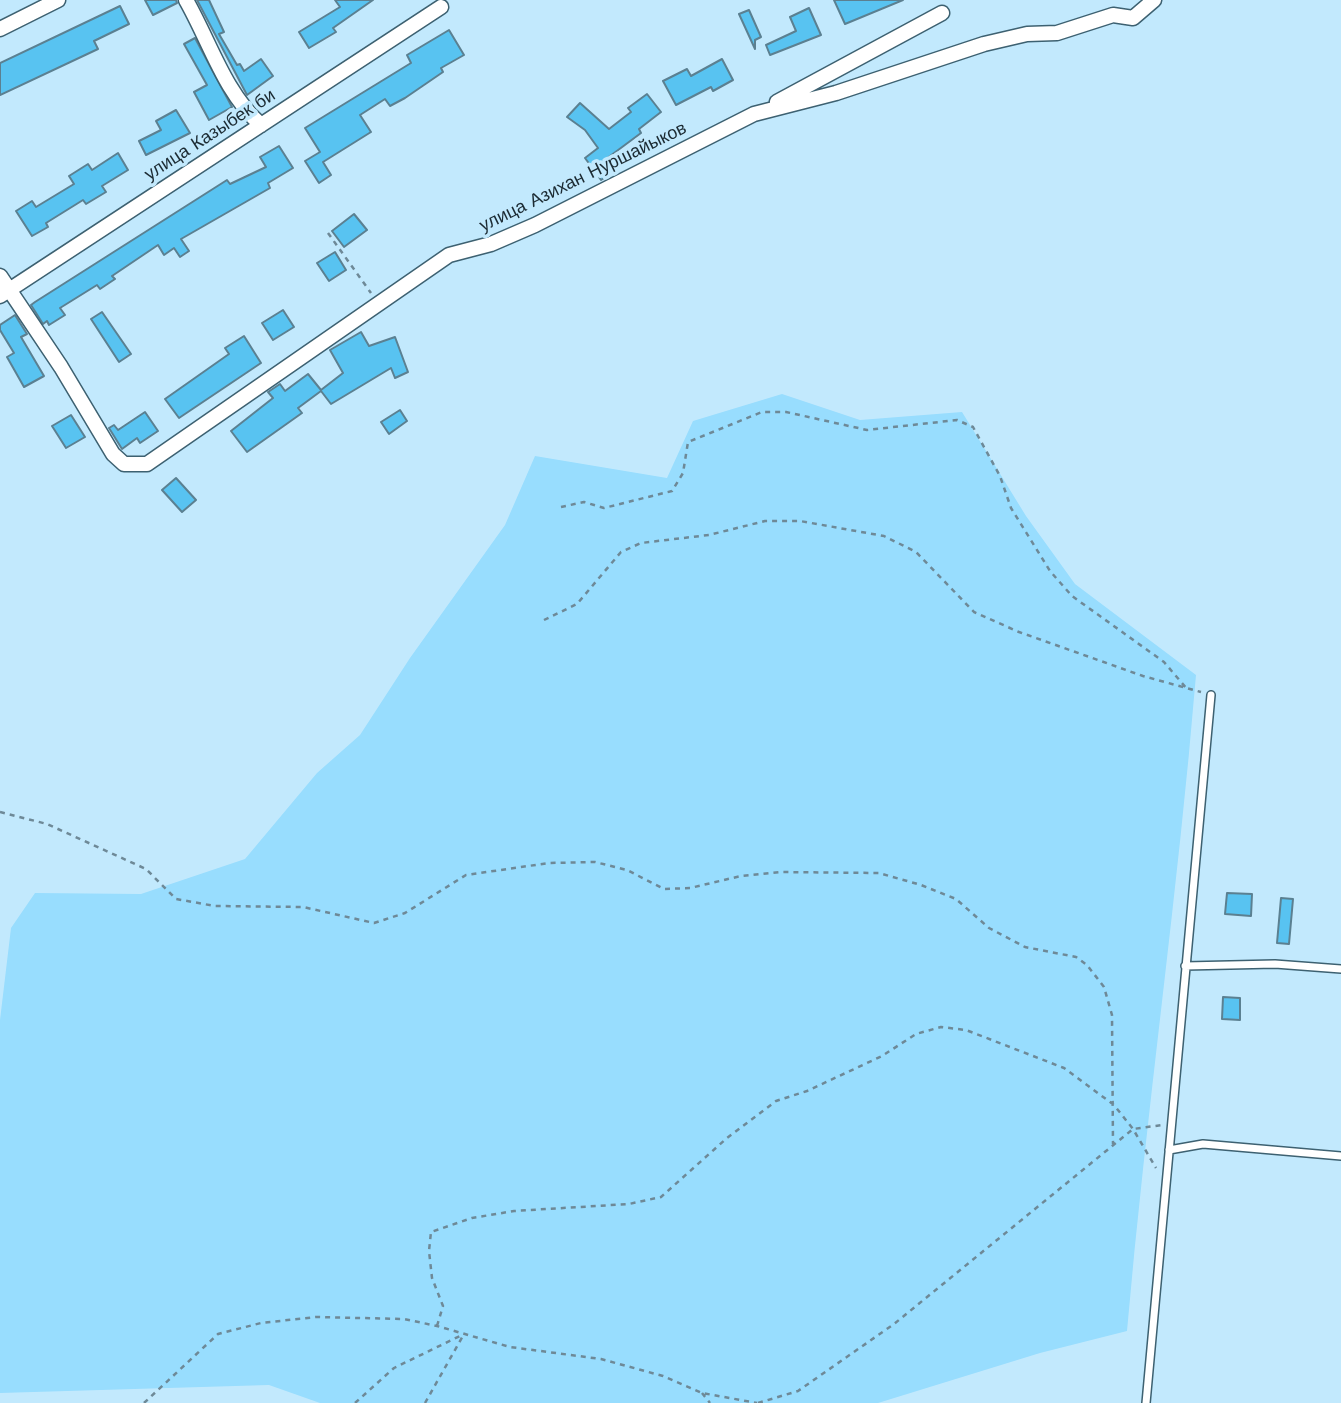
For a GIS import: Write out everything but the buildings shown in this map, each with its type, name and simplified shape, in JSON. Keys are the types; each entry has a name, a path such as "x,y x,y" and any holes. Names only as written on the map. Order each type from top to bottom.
{"street":[{"path":"0,29 58,0"},
{"path":"186,0 216,63 248,113 261,125"},
{"name":"улица Азихан Нуршайыков","path":"0,276 5,293 61,367 113,454 124,464 147,464 449,256 491,244 535,225 754,114 836,93 984,44 1027,34 1057,33 1113,15 1133,18 1154,0"},
{"name":"улица Казыбек би","path":"5,293 441,7"},
{"path":"754,114 942,13"}],"lane":[{"path":"1146,1403 1211,695"},
{"path":"1185,966 1275,964 1341,969"},
{"path":"1169,1150 1203,1144 1341,1156"}],"path":[{"path":"328,233 379,304"},
{"path":"561,507 584,502 604,508 672,491 683,473 688,442 762,412 786,412 867,430 957,420 973,427 984,442 1011,508 1050,571 1072,596 1164,662 1187,689"},
{"path":"544,620 578,604 621,552 641,543 709,535 765,521 800,521 884,536 916,552 974,612 1019,632 1143,677 1211,695"},
{"path":"0,812 47,824 146,869 176,899 215,906 303,906 374,923 405,912 466,875 549,863 606,865 627,870 664,889 690,888 741,876 780,873 879,873 956,899 989,928 1025,947 1076,957 1087,965 1104,987 1112,1016 1112,1143"},
{"path":"437,1326 443,1306 432,1278 430,1232 472,1218 629,1203 661,1197 727,1138 776,1101 807,1091 882,1056 916,1034 941,1027 967,1030 1065,1068 1114,1105 1133,1129 1166,1186"},
{"path":"144,1403 218,1334 261,1323 316,1317 404,1320 437,1326 510,1348 601,1359 663,1376 702,1393 757,1403 798,1391 894,1324 995,1244 1112,1143 1133,1129 1154,1124 1171,1126"},
{"path":"355,1403 394,1368 464,1334"},
{"path":"425,1403 464,1334"},
{"path":"702,1393 710,1403"}],"shaded area":[{"path":"782,394 860,420 962,412 1026,516 1075,584 1196,675 1127,1331 1040,1353 878,1403 320,1403 269,1385 0,1393 0,1020 11,928 35,893 141,894 245,859 317,773 360,735 410,658 505,525 535,456 667,478 693,421"}]}
